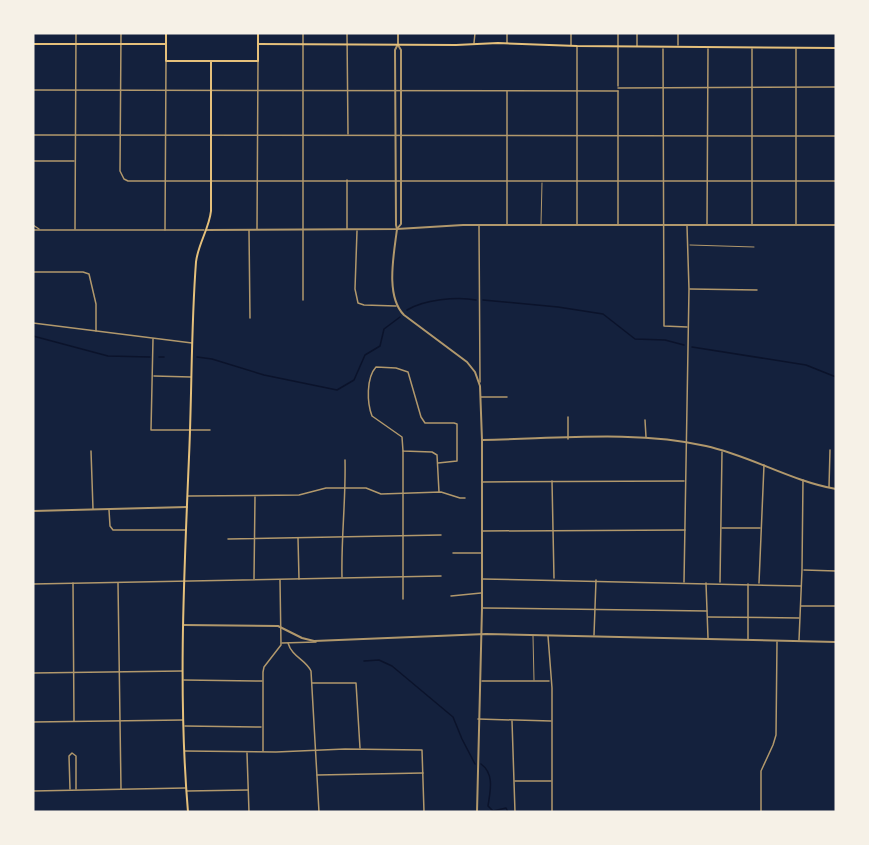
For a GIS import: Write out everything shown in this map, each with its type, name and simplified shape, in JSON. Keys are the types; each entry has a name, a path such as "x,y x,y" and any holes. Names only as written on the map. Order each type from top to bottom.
{"main road":[{"path":"166,33 166,61 258,61 258,33"},
{"path":"258,44 507,43 571,46 836,48"},
{"path":"33,44 166,44"},
{"path":"188,812 184,751 184,625 192,343 196,262 199,246 211,213 212,61"}],"street":[{"path":"75,229 76,33"},
{"path":"121,33 120,171 124,179 133,181 836,181"},
{"path":"303,33 303,300"},
{"path":"348,33 348,135"},
{"path":"398,33 395,180 397,230 393,291 396,306 404,315 467,362 475,372 480,386"},
{"path":"474,44 475,33"},
{"path":"507,33 507,43"},
{"path":"571,33 571,46"},
{"path":"618,33 618,225"},
{"path":"637,33 637,46"},
{"path":"678,33 678,46"},
{"path":"397,230 401,224 402,180 401,50 398,44"},
{"path":"577,46 578,225"},
{"path":"663,46 664,326 688,327"},
{"path":"707,225 708,46"},
{"path":"752,47 752,225"},
{"path":"796,48 796,225"},
{"path":"165,230 166,61"},
{"path":"257,230 258,61"},
{"path":"33,90 577,91 708,86 836,87"},
{"path":"507,90 507,225"},
{"path":"33,135 836,136"},
{"path":"33,161 75,161"},
{"path":"347,180 347,230"},
{"path":"33,225 40,229"},
{"path":"477,812 482,634 479,225"},
{"path":"33,230 397,230 479,225 836,225"},
{"path":"684,582 689,289 687,225"},
{"path":"249,230 250,318"},
{"path":"357,230 355,289 358,303 396,306"},
{"path":"33,272 89,274 96,304 96,332"},
{"path":"689,289 757,290"},
{"path":"33,323 192,343"},
{"path":"153,339 151,430 210,430"},
{"path":"403,599 404,443 402,437 376,421 370,412 369,380 371,372 378,367 400,369 409,374 421,417 425,423 457,424 458,461 438,463"},
{"path":"152,376 192,376"},
{"path":"481,397 507,397"},
{"path":"568,417 568,439"},
{"path":"645,420 646,438"},
{"path":"482,440 646,438 686,442 722,450 803,480 836,489"},
{"path":"720,583 722,450"},
{"path":"829,488 830,450"},
{"path":"91,451 93,509"},
{"path":"403,451 434,452 438,456 439,492"},
{"path":"342,578 345,460"},
{"path":"759,584 764,464"},
{"path":"799,641 803,480"},
{"path":"552,481 554,579"},
{"path":"482,482 685,481"},
{"path":"188,496 299,495 323,489 369,488 382,494 439,492 465,498"},
{"path":"254,580 255,496"},
{"path":"33,511 187,507"},
{"path":"109,508 110,526 113,530 187,530"},
{"path":"721,528 760,528"},
{"path":"482,531 685,530"},
{"path":"228,539 441,535"},
{"path":"298,537 299,580"},
{"path":"453,553 482,552"},
{"path":"802,570 836,571"},
{"path":"33,584 441,576"},
{"path":"482,579 706,582 801,586"},
{"path":"263,752 264,667 277,653 281,643 280,580"},
{"path":"594,635 596,580"},
{"path":"118,582 121,789"},
{"path":"706,582 708,638"},
{"path":"73,583 74,722"},
{"path":"747,640 748,584"},
{"path":"451,596 482,593"},
{"path":"800,606 836,606"},
{"path":"482,608 707,611"},
{"path":"708,617 800,618"},
{"path":"184,625 280,626 304,639 318,641"},
{"path":"281,643 482,634 836,642"},
{"path":"548,635 552,721 552,812"},
{"path":"761,812 762,771 776,735 777,641"},
{"path":"288,643 292,653 309,667 312,683 319,812"},
{"path":"33,673 184,671"},
{"path":"184,680 263,681"},
{"path":"481,681 551,681"},
{"path":"312,683 356,683 360,749"},
{"path":"478,719 552,721"},
{"path":"33,722 184,720"},
{"path":"512,721 515,812"},
{"path":"184,726 262,727"},
{"path":"184,751 423,750 424,812"},
{"path":"247,752 249,812"},
{"path":"70,790 69,756 72,753 76,756 76,790"},
{"path":"316,775 423,773"},
{"path":"514,782 552,781"},
{"path":"33,791 248,790"}],"lane":[{"path":"541,225 542,181"},
{"path":"688,244 754,247"},
{"path":"533,634 534,681"}],"waterway":[{"path":"407,310 440,300 459,298 476,300"},
{"path":"483,300 603,314 635,339 665,340 684,345"},
{"path":"197,357 212,359 264,375 337,390 354,380 365,355 380,346 384,329 400,317"},
{"path":"33,336 108,356 150,357"},
{"path":"692,347 806,365 836,377"},
{"path":"159,357 164,357"},
{"path":"364,661 379,660 392,666 453,717 475,764"},
{"path":"481,764 490,778 488,806 493,811 506,808 508,812"}]}
